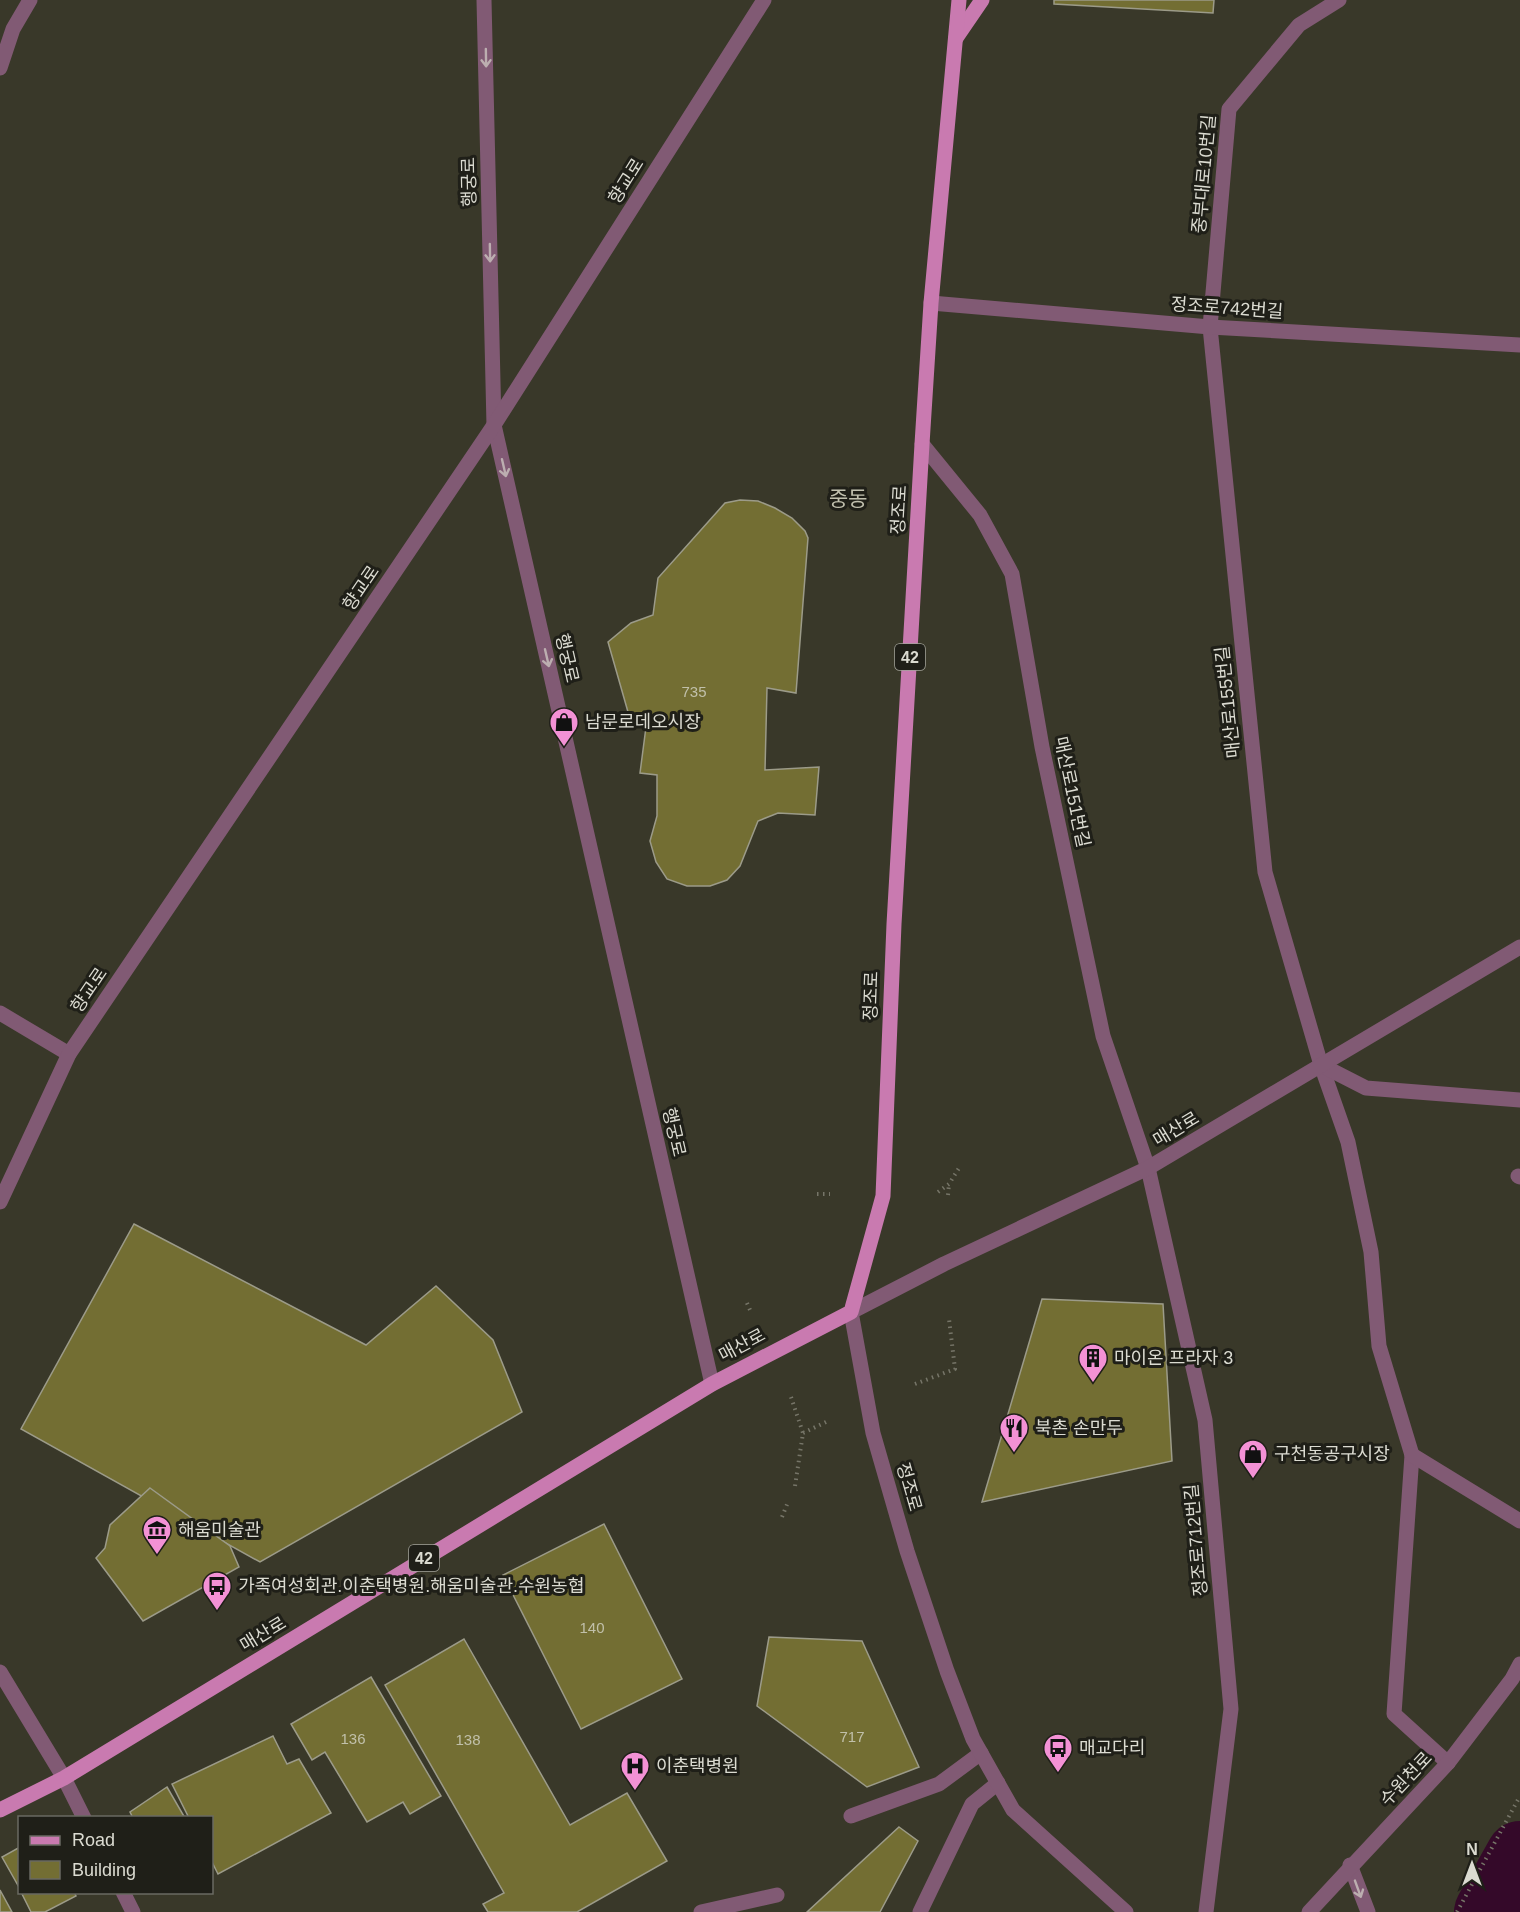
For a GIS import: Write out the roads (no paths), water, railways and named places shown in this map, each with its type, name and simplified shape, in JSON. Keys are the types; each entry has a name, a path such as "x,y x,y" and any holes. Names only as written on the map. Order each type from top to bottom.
{"main road":[{"name":"정조로","path":"851,1312 883,1196 894,924 922,444 931,303 959,0"},
{"path":"956,38 982,0"},
{"name":"매산로","path":"0,1810 64,1778 712,1384 851,1312"}],"street":[{"path":"0,68 13,29 30,0"},
{"name":"행궁로","path":"484,0 494,426 712,1384"},
{"name":"향교로","path":"0,1202 69,1054 494,426 764,0"},
{"name":"중부대로10번길","path":"1210,327 1229,109 1299,25 1339,0"},
{"name":"정조로742번길","path":"931,303 1210,327 1520,345"},
{"name":"매산로155번길","path":"1210,327 1265,872 1321,1065 1348,1142 1371,1252 1379,1346 1412,1455"},
{"name":"매산로151번길","path":"922,444 980,515 1011,574 1042,747 1103,1036 1148,1168"},
{"name":"매산로","path":"851,1312 944,1264 1148,1168 1520,947"},
{"path":"0,1014 69,1054"},
{"path":"1321,1065 1366,1088 1520,1100"},
{"name":"정조로712번길","path":"1148,1168 1204,1420 1231,1709 1206,1912"},
{"name":"정조로","path":"851,1312 873,1433 907,1551 947,1671 981,1753 1013,1810 1126,1912"},
{"path":"1448,1763 1394,1714 1412,1455 1520,1521"},
{"name":"수원천로","path":"1309,1912 1350,1865 1448,1763 1512,1679 1520,1664"},
{"path":"0,1672 64,1778 83,1816"},
{"path":"851,1816 939,1784 981,1753"},
{"path":"920,1912 972,1804 998,1783"},
{"path":"1350,1865 1368,1912"},
{"path":"124,1894 133,1912"},
{"path":"701,1912 777,1895"}],"waterway":[{"path":"1488,1912 1520,1855"}],"place":[{"name":"남문로데오시장","path":"564,748"},
{"name":"마이온 프라자 3","path":"1093,1384"},
{"name":"북촌 손만두","path":"1014,1454"},
{"name":"구천동공구시장","path":"1253,1480"},
{"name":"해움미술관","path":"157,1556"},
{"name":"가족여성회관.이춘택병원.해움미술관.수원농협","path":"217,1612"},
{"name":"매교다리","path":"1058,1774"},
{"name":"이춘택병원","path":"635,1792"}],"district":[{"name":"중동","path":"848,498"}]}
